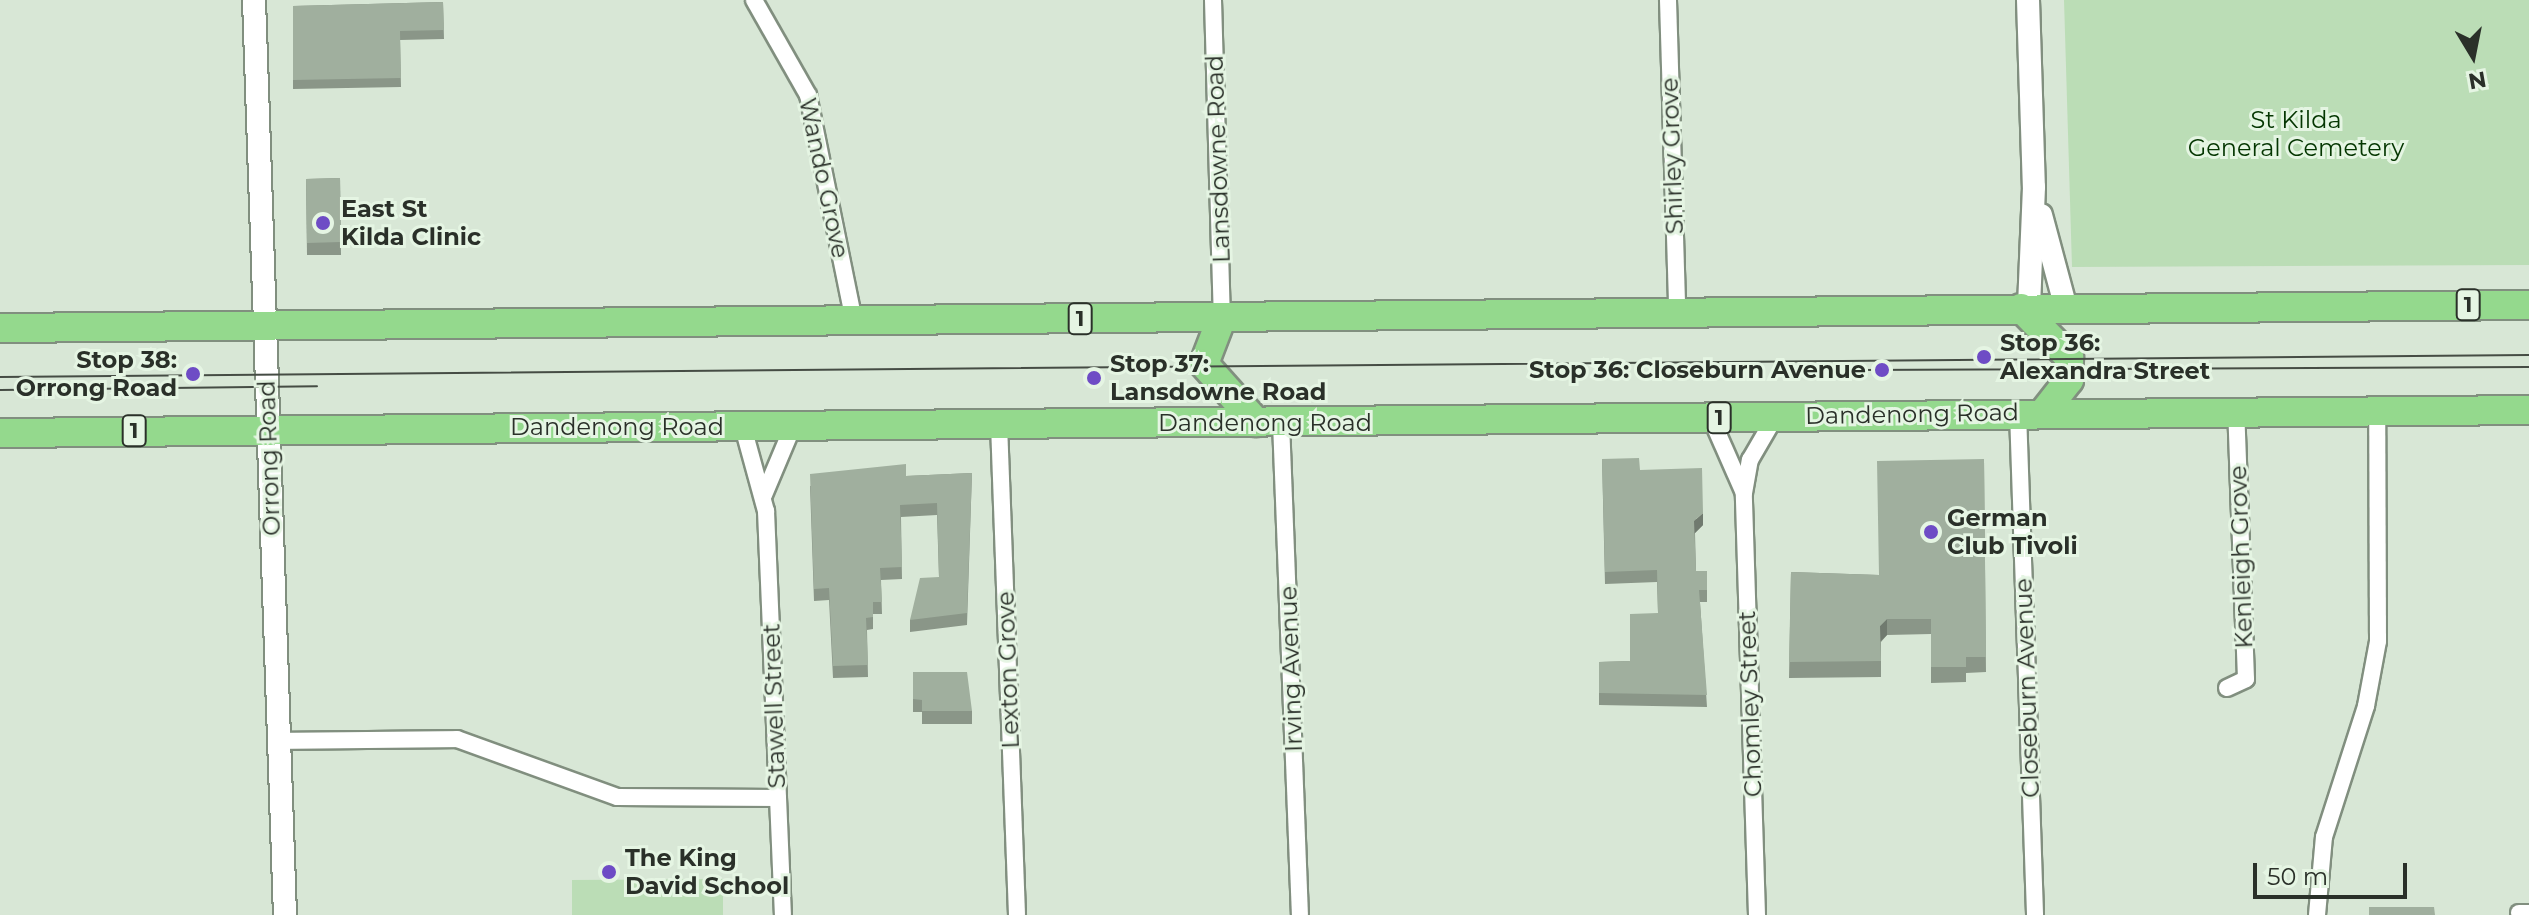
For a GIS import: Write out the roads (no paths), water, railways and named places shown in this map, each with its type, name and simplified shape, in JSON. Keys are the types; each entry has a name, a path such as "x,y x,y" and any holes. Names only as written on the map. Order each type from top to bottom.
{"highway":[{"name":"1","path":"0,328 2529,305"},
{"path":"2025,308 2069,357 2069,380 2031,412"},
{"path":"1222,317 1204,364 1268,422"},
{"name":"Dandenong Road","path":"0,433 1711,418 2031,412 2529,410"}],"street":[{"name":"Orrong Road","path":"254,0 285,915"},
{"name":"Wando Grove","path":"754,0 808,95 854,321"},
{"name":"Lansdowne Road","path":"1213,0 1222,317"},
{"name":"Shirley Grove","path":"1668,0 1677,312"},
{"path":"2025,308 2034,187 2028,0"},
{"path":"2034,187 2066,308"},
{"path":"2317,915 2324,837 2366,706 2378,641 2377,411"},
{"name":"Closeburn Avenue","path":"2031,412 2035,915"},
{"name":"Kenleigh Grove","path":"2227,688 2246,679 2236,412"},
{"name":"Chomley Street","path":"1757,915 1744,493 1750,460 1775,417"},
{"name":"Chomley Street","path":"1711,418 1744,493"},
{"name":"Irving Avenue","path":"1268,422 1300,915"},
{"name":"Lexton Grove","path":"999,424 1017,915"},
{"name":"Stawell Street","path":"763,497 793,426"},
{"name":"Stawell Street","path":"743,427 763,497 783,915"},
{"path":"278,741 457,739 617,797 778,798"}],"tram line":[{"path":"0,377 2529,355"},
{"path":"1857,370 2529,367"},
{"path":"0,390 317,386"}],"place":[{"name":"East St Kilda Clinic","path":"323,223"},
{"name":"Stop 36: Alexandra Street","path":"1984,357"},
{"name":"Stop 36: Closeburn Avenue","path":"1882,370"},
{"name":"Stop 38: Orrong Road","path":"193,374"},
{"name":"Stop 37: Lansdowne Road","path":"1094,378"},
{"name":"German Club Tivoli","path":"1931,532"},
{"name":"The King David School","path":"609,872"}],"park label":[{"name":"St Kilda General Cemetery","path":"2296,134"}]}
